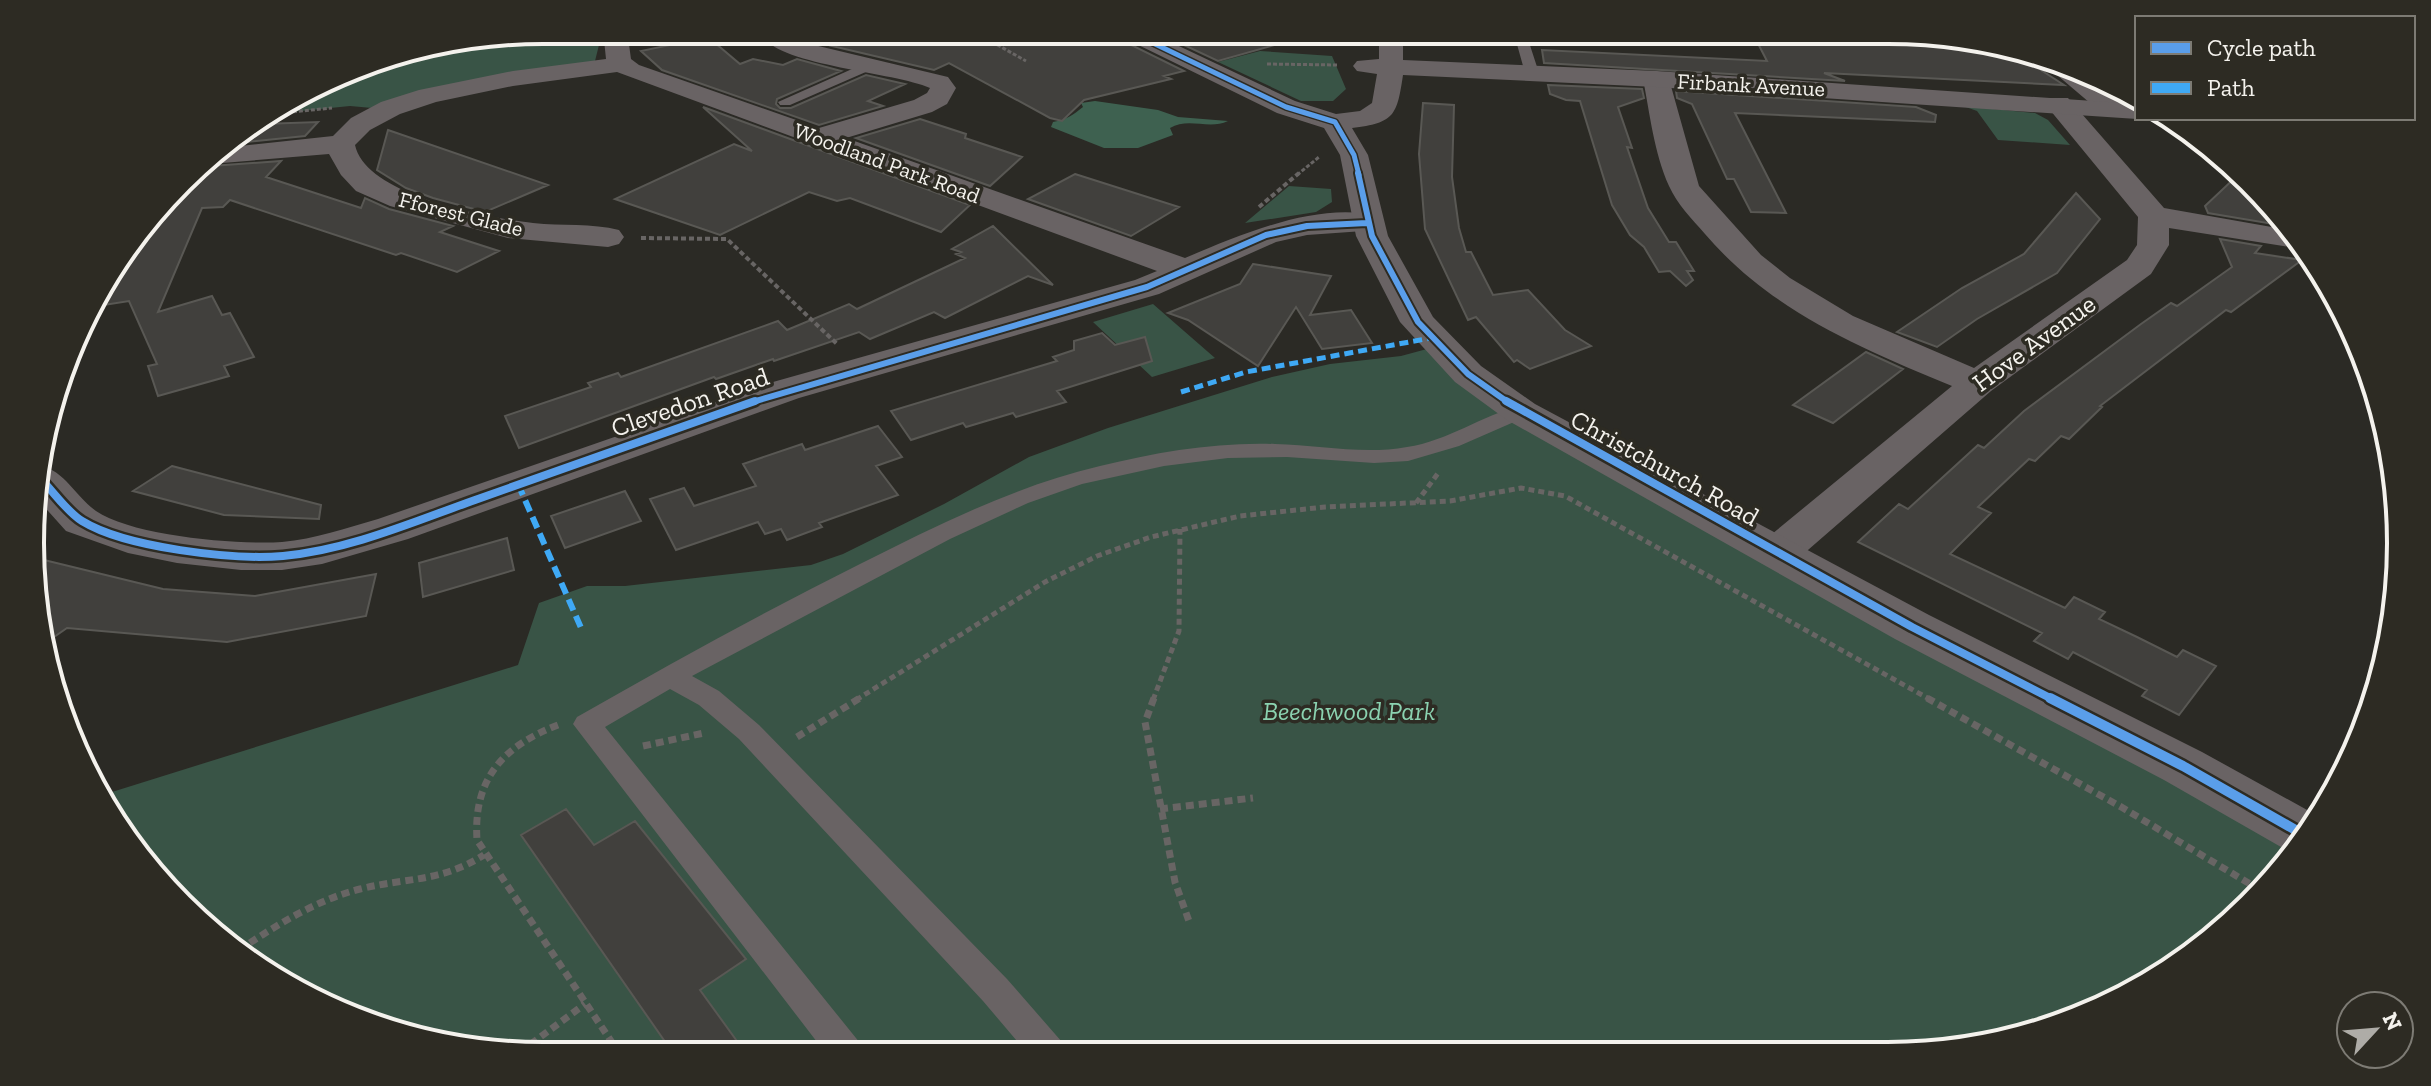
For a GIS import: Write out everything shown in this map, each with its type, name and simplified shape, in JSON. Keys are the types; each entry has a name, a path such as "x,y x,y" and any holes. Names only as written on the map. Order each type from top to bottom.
{"street":[{"path":"229,155 341,144 351,132 376,115 423,97 478,85 621,64 617,44"},
{"path":"788,44 935,80 942,85 943,92 923,106 817,138"},
{"path":"1155,44 1286,107 1348,111 1367,118 1382,110 1373,59"},
{"path":"1348,111 1382,44"},
{"name":"Firbank Avenue","path":"1373,59 1532,73 2124,109"},
{"name":"Woodland Park Road","path":"621,64 635,72 1189,271"},
{"path":"1656,79 1684,185 1702,211 1742,256 1776,286 1831,321 1978,383"},
{"path":"2093,88 2124,109"},
{"path":"2059,104 2154,216 2284,239"},
{"name":"Christchurch Road","path":"1348,111 1367,223 1391,276 1418,322 1468,374 1521,412 1912,627 2183,766 2296,830"},
{"name":"Fforest Glade","path":"341,144 343,155 361,178 383,193 516,231 608,237"},
{"name":"Hove Avenue","path":"1777,553 1978,383 2139,267 2153,245 2154,216"},
{"name":"Clevedon Road","path":"47,486 81,521 103,532 208,553 260,557 300,554 340,546 393,529 762,398 1103,300 1189,271 1279,231 1307,226 1367,223"}],"lane":[{"path":"1523,44 1532,73"},
{"path":"785,102 870,65"},
{"path":"838,1042 587,724 794,609 956,526 1069,481 1153,463 1252,450 1362,457 1405,455 1444,444 1521,412"},
{"path":"673,678 709,698 758,743 995,990 1040,1042"}],"path":[{"path":"996,44 1026,61"},
{"path":"1260,64 1373,59"},
{"path":"1259,208 1348,111"},
{"path":"608,237 727,239 791,297 860,368"},
{"path":"612,755 689,735 758,743 1070,568 1124,546 1180,529 1281,510 1450,501 1521,488 1565,496 2123,808 2251,885"},
{"path":"1180,529 1179,631 1145,722 1175,882 1190,924"},
{"path":"587,724 567,723 531,736 515,746 491,771 480,791 475,811 477,840 484,855 611,1042"},
{"path":"1160,809 1253,798"},
{"path":"247,945 277,924 332,898 361,889 447,877 484,855"},
{"path":"534,1042 585,1004"}],"green space":[{"path":"510,45 599,45 595,61 372,108 350,106 292,112 322,95 383,70 446,54"},
{"path":"1260,51 1332,56 1346,89 1333,101 1301,101 1218,62"},
{"path":"1095,101 1158,110 1178,117 1228,121 1177,125 1170,128 1173,135 1138,148 1104,148 1051,127 1053,122 1069,117 1083,107 1081,103"},
{"path":"1963,106 2035,113 2048,120 2070,145 1998,140 1977,111"},
{"path":"1289,186 1331,189 1332,202 1316,212 1245,223"},
{"path":"1153,304 1215,358 1152,377 1093,322"},
{"name":"Beechwood Park","path":"1438,346 1468,374 2296,830 2241,896 2192,939 2138,975 2109,991 2048,1016 1953,1038 1888,1042 543,1042 478,1038 414,1025 352,1004 293,975 239,939 190,896 147,847 111,792 518,665 539,603 587,586 625,586 811,565 843,554 944,504 1029,457 1108,428 1272,377 1330,364 1401,356"}],"building":[{"path":"674,44 716,44 740,64 753,59 783,65 797,59 841,71 777,99 776,104 780,108 791,108 866,75 905,84 868,101 883,106 819,125 662,70 641,51"},
{"path":"1129,44 1184,71 1164,76 1171,79 1084,100 1062,121 1050,118 949,63 934,70 832,46"},
{"path":"1182,44 1278,44 1218,61"},
{"path":"1758,44 1921,45 2017,61 2040,68 2064,85 1824,73 1845,81 1544,63 1542,50 1767,61"},
{"path":"1548,85 1642,89 1644,98 1618,107 1632,148 1627,147 1648,208 1669,242 1676,242 1694,271 1687,271 1693,280 1686,286 1670,271 1659,272 1644,247 1630,235 1612,205 1580,101 1550,94"},
{"path":"1676,91 1916,107 1936,115 1935,122 1735,113 1786,213 1751,212 1734,179 1727,179 1692,104 1677,98"},
{"path":"1423,103 1454,105 1452,177 1459,228 1466,252 1471,252 1493,295 1528,290 1565,330 1591,346 1530,369 1517,360 1514,362 1476,317 1468,320 1425,229 1419,154"},
{"path":"703,107 970,205 941,232 850,198 837,201 809,192 720,235 615,199 734,144 752,151"},
{"path":"920,119 1022,157 990,186 856,138"},
{"path":"318,122 305,136 246,142 273,124"},
{"path":"388,130 548,185 485,212 433,198 406,188 377,170"},
{"path":"281,161 266,177 361,208 365,198 389,209 453,226 440,232 499,251 457,272 230,200 223,207 202,208 158,312 212,296 222,315 230,313 254,357 224,366 229,376 158,396 148,366 157,364 129,301 104,305 147,239 190,190 217,166"},
{"path":"1075,174 1179,207 1131,236 1028,199"},
{"path":"2231,181 2271,224 2208,213 2205,206"},
{"path":"2076,193 2100,219 2057,273 1977,319 1937,347 1897,332 1962,288 2024,254"},
{"path":"993,226 1053,285 1028,276 945,318 934,312 870,339 859,332 716,379 714,377 519,448 505,416 591,387 588,383 618,373 621,377 778,321 787,330 849,304 857,309 965,258 956,254 961,252 952,249"},
{"path":"2220,239 2261,246 2255,253 2300,262 2231,312 2226,310 2100,406 2069,439 2061,436 2035,461 2029,459 1978,507 1991,513 1950,554 2065,608 2074,597 2105,612 2099,619 2177,657 2183,650 2216,666 2179,715 2142,696 2147,690 2073,652 2068,659 2034,641 2042,633 1858,542 1899,504 1908,509 1978,445 1984,448 2024,411 2141,324 2171,303 2177,306 2232,267"},
{"path":"1253,264 1331,276 1310,315 1351,310 1372,343 1322,349 1296,307 1258,366 1188,320 1168,313 1240,284"},
{"path":"1102,333 1115,345 1145,337 1152,361 1057,391 1066,402 1016,417 1013,413 966,427 963,423 911,440 891,411 1057,361 1053,357 1074,350 1074,341"},
{"path":"1866,352 1903,369 1833,423 1793,405"},
{"path":"878,426 902,457 876,466 898,495 819,523 822,527 787,540 781,529 765,534 758,522 676,550 650,499 684,488 694,506 756,486 743,464 802,444 805,450"},
{"path":"172,466 321,505 319,519 224,515 133,491"},
{"path":"625,491 641,521 565,548 551,516"},
{"path":"507,538 514,570 423,597 419,563"},
{"path":"45,560 163,589 255,596 376,574 366,616 227,642 67,628 54,637"},
{"path":"566,809 594,845 635,821 746,959 700,990 738,1042 665,1042 521,835"}],"marked path":[{"path":"1181,392 1246,372 1431,338"},
{"path":"518,484 582,630"}],"cycle path":[{"path":"1155,44 1286,107 1335,122 1354,155 1372,236 1418,322 1468,374 1521,412 1912,627 2183,766 2296,830"},
{"path":"47,486 81,521 128,539 177,549 241,556 282,556 322,550 393,529 786,390 1147,287 1266,235 1307,226 1367,223"}]}
